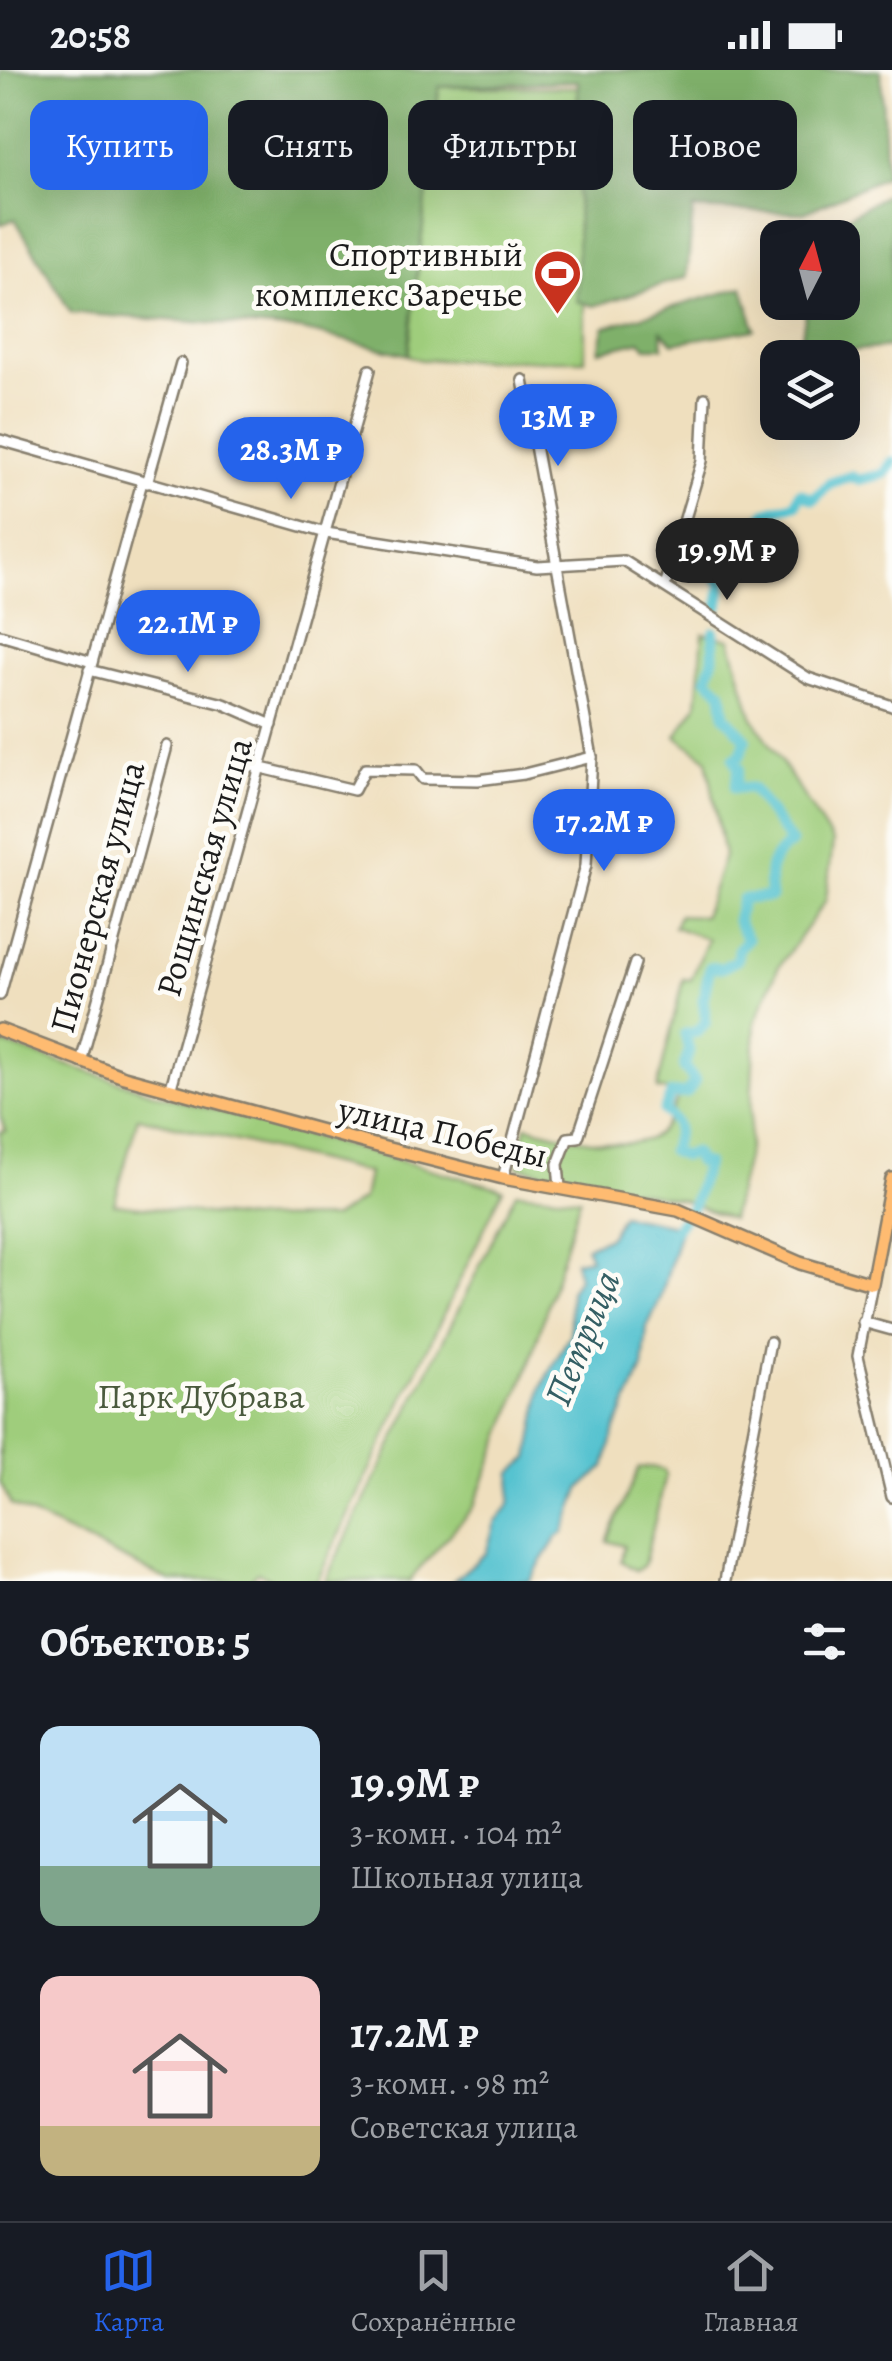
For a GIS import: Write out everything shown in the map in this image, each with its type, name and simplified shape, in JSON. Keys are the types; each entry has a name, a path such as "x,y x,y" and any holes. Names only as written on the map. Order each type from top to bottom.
{"main road":[{"name":"улица Победы","path":"0,1030 81,1062 170,1090 503,1178 684,1212 800,1263 872,1284"},
{"path":"872,1284 892,1179"}],"street":[{"path":"0,995 90,666 181,364"},
{"name":"Рощинская улица","path":"170,1090 370,370"},
{"path":"503,1178 586,866 592,757 523,380"},
{"path":"665,586 702,461 705,398"},
{"path":"0,440 326,533 518,564 617,559 808,678 892,706"},
{"path":"0,636 224,704 272,725"},
{"name":"Пионерская улица","path":"81,1062 167,746"},
{"path":"236,762 354,790 365,769 416,770 422,779 478,780 592,757"},
{"path":"560,1188 558,1164 568,1138 578,1138 635,963"},
{"path":"872,1284 858,1356 892,1496"},
{"path":"863,1322 892,1330"},
{"path":"725,1581 770,1342"}],"green space":[{"path":"0,70 881,70 886,176 804,213 693,209 687,277 594,306 577,301 578,190 613,190 613,100 578,100 578,81 439,87 437,100 408,100 408,190 427,190 408,355 302,330 71,313 15,219 0,225"},
{"path":"439,87 584,87 584,100 437,100"},
{"path":"427,190 584,190 585,360 420,360 408,355"},
{"path":"892,191 892,347 860,350 860,340 801,340 804,320 860,320 860,220 842,220"},
{"path":"743,287 755,329 673,343 662,331 663,347 646,347 641,341 599,351 604,327"},
{"path":"703,633 730,639 752,716 833,842 826,900 778,968 755,1022 749,1146 731,1219 682,1200 518,1167 526,1126 592,1141 643,1141 660,1132 680,1094 657,1089 683,979 691,980 708,939 674,927 679,915 704,916 724,856 707,759 676,736 697,705"},
{"name":"Парк Дубрава","path":"0,1043 157,1094 503,1189 317,1581 275,1581 258,1572 249,1581 170,1581 11,1505 0,1482 0,1132 6,1131 0,1116","holes":["138,1117 368,1173 363,1199 333,1218 251,1219 114,1204"]},
{"name":"Парк Дубрава","path":"516,1192 580,1198 530,1363 474,1506 409,1581 325,1581"},
{"path":"639,1468 664,1470 666,1475 644,1565 637,1571 621,1561 624,1546 607,1541"}],"water":[{"path":"622,1215 681,1226 660,1300 647,1327 643,1368 615,1429 605,1467 580,1489 564,1533 557,1537 529,1581 453,1581 486,1553 495,1523 510,1504 512,1472 529,1458 542,1387 570,1334 570,1291 578,1278 575,1261 590,1258 586,1247 609,1237"}],"waterway":[{"name":"Петрица","path":"718,607 722,584 713,573 721,562 717,546 736,544 767,512 796,504 800,493 814,499 830,483 851,476 858,480 884,474 892,462"},
{"name":"Петрица","path":"672,1234 693,1205 706,1163 698,1162 694,1153 682,1156 671,1151 677,1128 664,1111 671,1094 687,1093 695,1081 684,1067 689,1051 685,1034 697,1032 706,1022 703,1000 710,967 722,968 737,960 738,950 747,939 737,921 742,899 771,897 771,866 791,843 752,788 735,788 739,768 734,758 740,756 746,739 725,716 722,692 707,678 713,659 714,632"}],"place":[{"name":"Спортивный комплекс Заречье","path":"558,316"}]}
